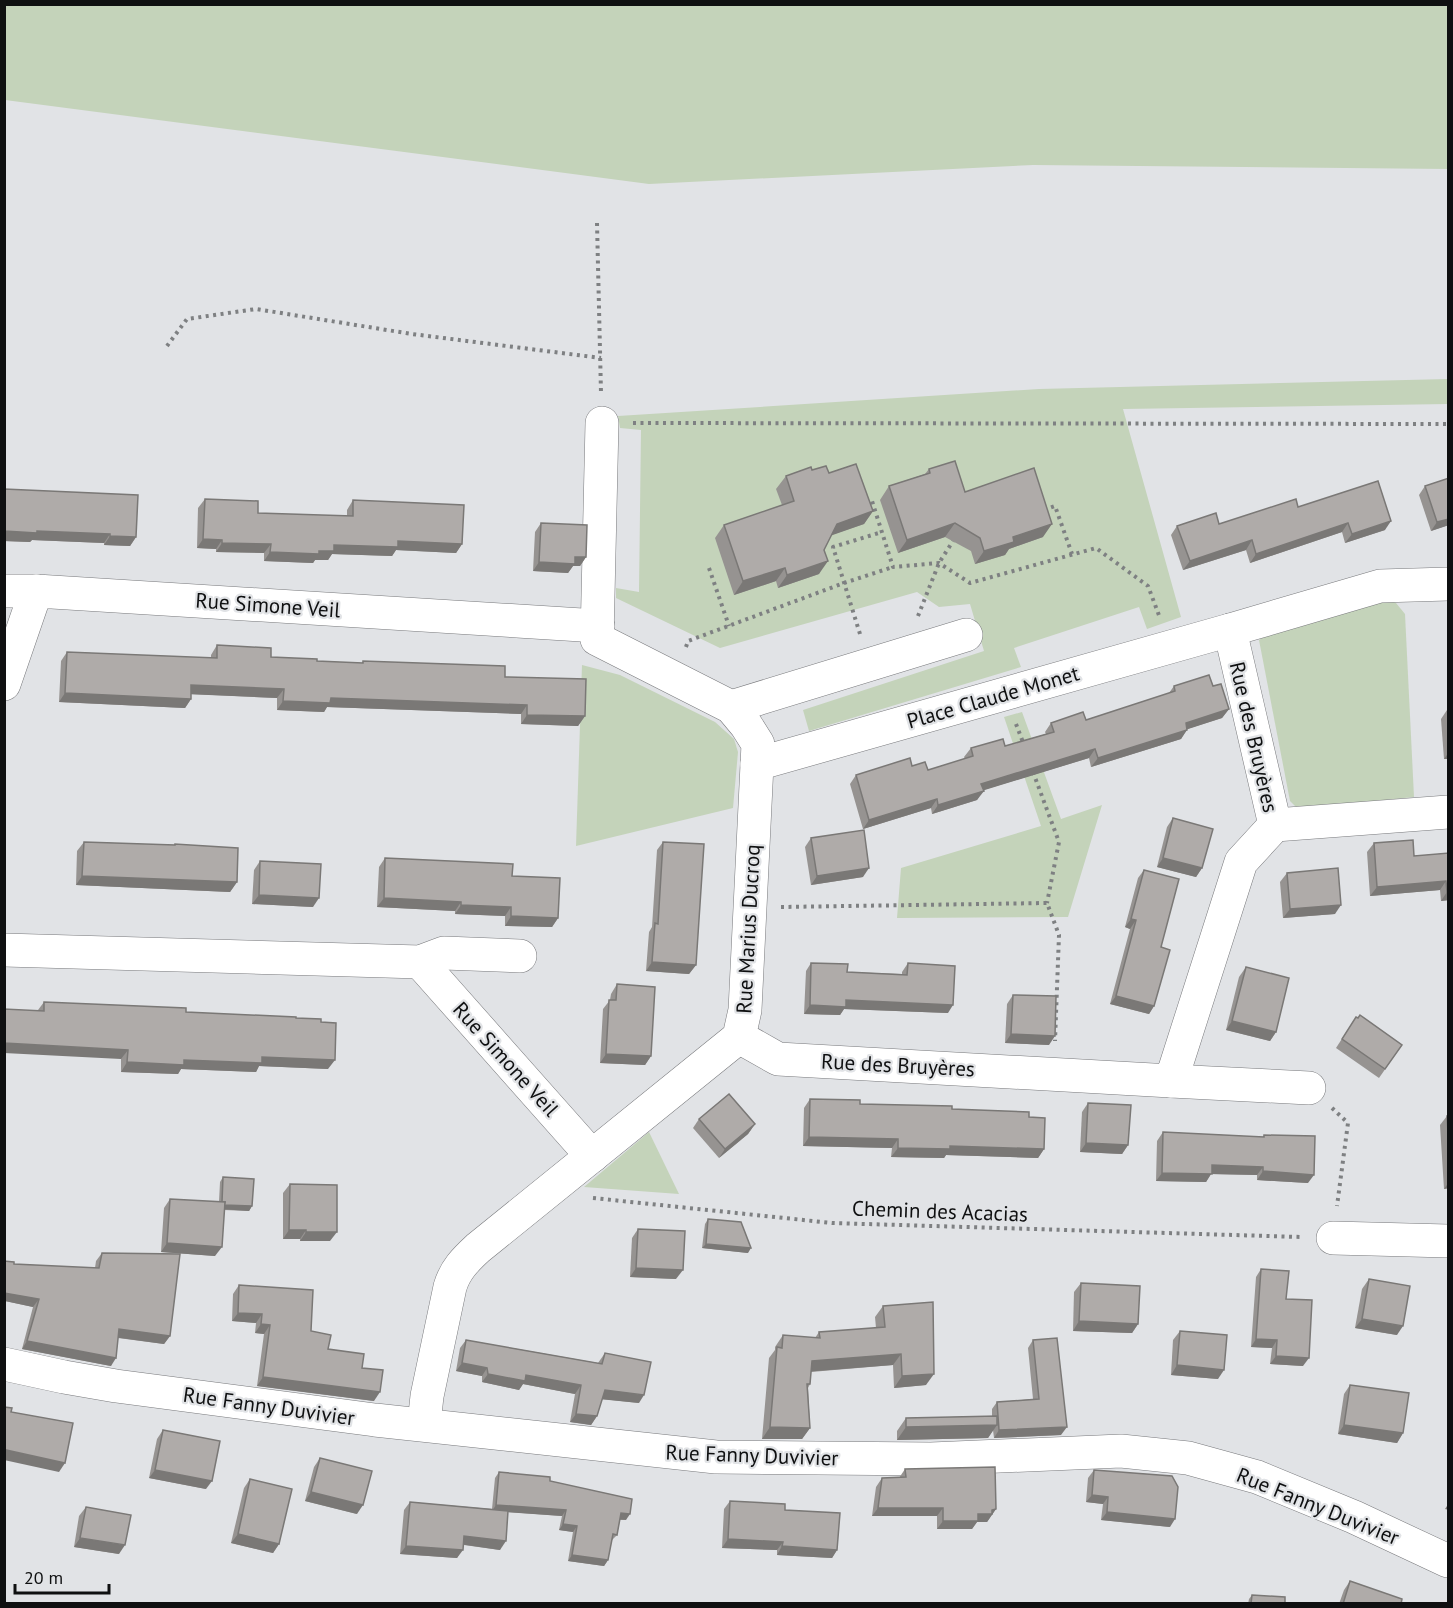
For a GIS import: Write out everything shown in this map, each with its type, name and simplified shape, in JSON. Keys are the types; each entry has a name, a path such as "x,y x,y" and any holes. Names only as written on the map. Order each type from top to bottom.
{"street":[{"path":"598,626 602,423"},
{"path":"1230,630 1380,586 1449,584"},
{"name":"Rue Simone Veil","path":"4,591 36,591 598,626"},
{"path":"4,684 36,591"},
{"name":"Rue Marius Ducroq","path":"424,1424 450,1287 460,1266 478,1248 739,1037 746,1010 758,744 731,707 597,639 598,626"},
{"name":"Place Claude Monet","path":"757,764 1230,630"},
{"name":"Rue des Bruyères","path":"1171,1081 1241,861 1275,825 1230,630"},
{"path":"731,707 966,635"},
{"path":"1275,825 1449,812"},
{"path":"4,950 420,962 444,953 520,956"},
{"name":"Rue Simone Veil","path":"420,962 592,1156"},
{"name":"Rue des Bruyères","path":"739,1037 778,1059 1309,1088"},
{"path":"1333,1238 1449,1241"},
{"name":"Rue Fanny Duvivier","path":"4,1364 107,1384 375,1420 716,1458 930,1459 1120,1451 1188,1458 1257,1477 1354,1517 1449,1561"}],"path":[{"path":"597,223 602,423 1449,424"},
{"path":"167,346 187,319 256,309 412,334 601,358"},
{"path":"856,502 872,501 893,567"},
{"path":"1035,512 1054,506 1072,554"},
{"path":"869,665 832,546 882,532"},
{"path":"924,648 917,614 939,563 953,541"},
{"path":"672,677 688,641 893,567 939,563 970,583 1096,548 1148,586 1172,647"},
{"path":"709,568 729,626"},
{"path":"1005,693 1024,746"},
{"path":"1032,768 1059,842 1047,903 1059,935 1053,1074"},
{"path":"750,907 1047,903"},
{"path":"1309,1088 1348,1123 1333,1238"},
{"name":"Chemin des Acacias","path":"547,1193 832,1223 1333,1238"}],"green space":[{"path":"5,4 1448,5 1448,169 1033,165 649,184 5,100"},
{"path":"1448,379 1448,404 1123,409 1181,617 1147,629 1139,607 1014,648 1021,667 809,731 803,710 984,651 970,604 939,607 917,592 720,648 616,598 616,588 639,592 641,430 620,428 618,416 1039,389"},
{"path":"1381,597 1396,603 1405,614 1414,797 1298,809 1290,801 1259,640 1271,631"},
{"path":"582,665 620,675 715,722 734,739 738,752 733,808 576,846"},
{"path":"1022,712 1061,819 1102,805 1068,917 897,918 901,868 1041,826 1004,717"},
{"path":"649,1132 679,1194 584,1187"}],"building":[{"path":"955,461 965,492 1034,468 1052,524 1013,537 1014,542 984,551 980,538 955,523 907,540 889,486 930,473 929,469"},
{"path":"856,464 873,511 837,524 824,550 828,561 787,575 785,568 743,581 724,525 794,501 786,476 811,467 812,470 826,466 829,473"},
{"path":"1449,478 1449,519 1437,522 1425,486"},
{"path":"1378,481 1391,521 1352,534 1348,523 1256,554 1252,540 1190,561 1177,526 1216,513 1219,524 1296,499 1298,507"},
{"path":"4,489 138,495 136,537 110,536 110,534 4,531"},
{"path":"205,499 258,501 258,513 353,516 353,500 464,505 462,544 398,541 398,547 334,545 334,551 319,551 319,554 270,552 271,544 222,543 222,540 203,539"},
{"path":"541,523 587,525 586,557 575,557 575,564 539,562"},
{"path":"217,645 271,648 271,657 363,663 363,661 505,666 505,677 586,679 585,716 527,715 527,705 331,698 330,703 283,701 284,689 191,685 191,699 65,693 67,652 217,658"},
{"path":"1209,675 1213,686 1221,684 1229,709 1186,723 1187,730 1098,758 1095,749 981,784 984,791 938,805 937,799 869,820 856,775 910,758 912,766 925,762 928,770 973,756 971,748 1003,739 1005,746 1054,732 1051,723 1083,712 1086,720 1175,691 1174,686"},
{"path":"1173,818 1213,829 1202,868 1163,858"},
{"path":"864,830 869,868 817,876 811,838"},
{"path":"1413,840 1414,856 1449,853 1449,891 1447,892 1446,881 1377,887 1374,843"},
{"path":"84,842 238,848 237,882 82,876"},
{"path":"663,842 704,844 696,965 652,962 655,923 658,924"},
{"path":"385,858 513,864 512,876 560,878 558,918 511,916 511,907 384,898"},
{"path":"260,861 321,864 319,898 259,895"},
{"path":"1338,868 1341,905 1290,909 1287,873"},
{"path":"1144,870 1179,879 1161,947 1170,950 1154,1006 1116,996 1136,920 1131,919"},
{"path":"811,963 848,964 847,972 907,975 908,963 955,966 953,1005 846,1000 846,1007 810,1005"},
{"path":"1246,967 1289,978 1276,1032 1232,1021"},
{"path":"617,984 655,987 651,1056 606,1054 609,1000 616,1000"},
{"path":"1013,995 1056,996 1055,1036 1011,1034"},
{"path":"44,1002 186,1008 186,1012 321,1019 321,1022 336,1023 335,1060 262,1057 262,1063 184,1060 184,1065 127,1062 128,1050 4,1043 4,1009 44,1011"},
{"path":"1360,1015 1402,1045 1385,1069 1342,1039 1356,1017"},
{"path":"729,1094 755,1124 725,1149 699,1119"},
{"path":"810,1099 860,1100 860,1104 952,1106 952,1109 1029,1112 1029,1117 1045,1118 1044,1149 950,1146 950,1149 898,1148 898,1139 809,1137"},
{"path":"1088,1103 1131,1105 1128,1145 1086,1143"},
{"path":"1447,1116 1449,1116 1449,1150"},
{"path":"1163,1132 1264,1137 1264,1135 1315,1136 1314,1175 1263,1171 1263,1167 1212,1165 1212,1174 1162,1173"},
{"path":"223,1177 254,1179 252,1206 224,1205 225,1202 222,1202"},
{"path":"290,1184 337,1185 337,1232 289,1230"},
{"path":"170,1199 225,1202 222,1247 167,1243"},
{"path":"708,1219 741,1222 751,1248 706,1244"},
{"path":"638,1229 685,1231 683,1270 636,1268"},
{"path":"102,1253 180,1254 170,1336 119,1329 116,1358 27,1341 39,1299 4,1293 4,1261 14,1262 14,1264 99,1268"},
{"path":"1261,1269 1289,1271 1286,1299 1312,1300 1309,1358 1276,1356 1277,1340 1256,1339"},
{"path":"1369,1279 1410,1286 1403,1326 1362,1319"},
{"path":"1081,1283 1140,1286 1138,1324 1079,1321"},
{"path":"239,1285 313,1290 311,1331 331,1335 328,1349 364,1354 362,1368 383,1370 380,1392 263,1377 270,1325 261,1324 262,1314 238,1313"},
{"path":"933,1302 934,1374 902,1376 901,1354 812,1361 810,1384 807,1384 810,1428 770,1427 777,1347 782,1348 783,1335 820,1338 819,1332 885,1327 883,1306"},
{"path":"1180,1331 1227,1335 1224,1370 1177,1365"},
{"path":"1057,1338 1067,1427 999,1430 997,1402 1039,1399 1033,1340"},
{"path":"466,1340 602,1364 605,1353 651,1362 644,1395 605,1390 597,1416 576,1414 581,1385 526,1375 525,1381 488,1374 487,1368 462,1363"},
{"path":"1350,1385 1409,1393 1403,1433 1344,1425"},
{"path":"4,1407 12,1408 11,1412 73,1423 65,1463 6,1450 4,1452"},
{"path":"997,1416 997,1425 906,1427 906,1418"},
{"path":"163,1430 220,1441 212,1481 155,1470"},
{"path":"320,1458 372,1471 363,1505 311,1492"},
{"path":"995,1467 996,1509 992,1510 992,1514 978,1514 978,1521 943,1521 943,1508 878,1508 882,1478 906,1477 905,1469"},
{"path":"1094,1470 1172,1476 1178,1487 1175,1519 1107,1512 1108,1497 1092,1495"},
{"path":"499,1472 550,1477 550,1481 632,1499 630,1514 621,1513 617,1535 613,1534 608,1560 572,1555 577,1526 563,1524 566,1510 496,1505"},
{"path":"250,1479 292,1489 279,1544 238,1534"},
{"path":"730,1501 785,1504 785,1510 840,1513 837,1550 782,1546 783,1542 728,1539"},
{"path":"410,1502 508,1511 506,1541 464,1536 463,1550 406,1546"},
{"path":"86,1507 131,1515 125,1545 80,1538"},
{"path":"1350,1581 1402,1599 1401,1604 1343,1604"},
{"path":"1252,1595 1285,1597 1285,1604 1251,1604"}]}
